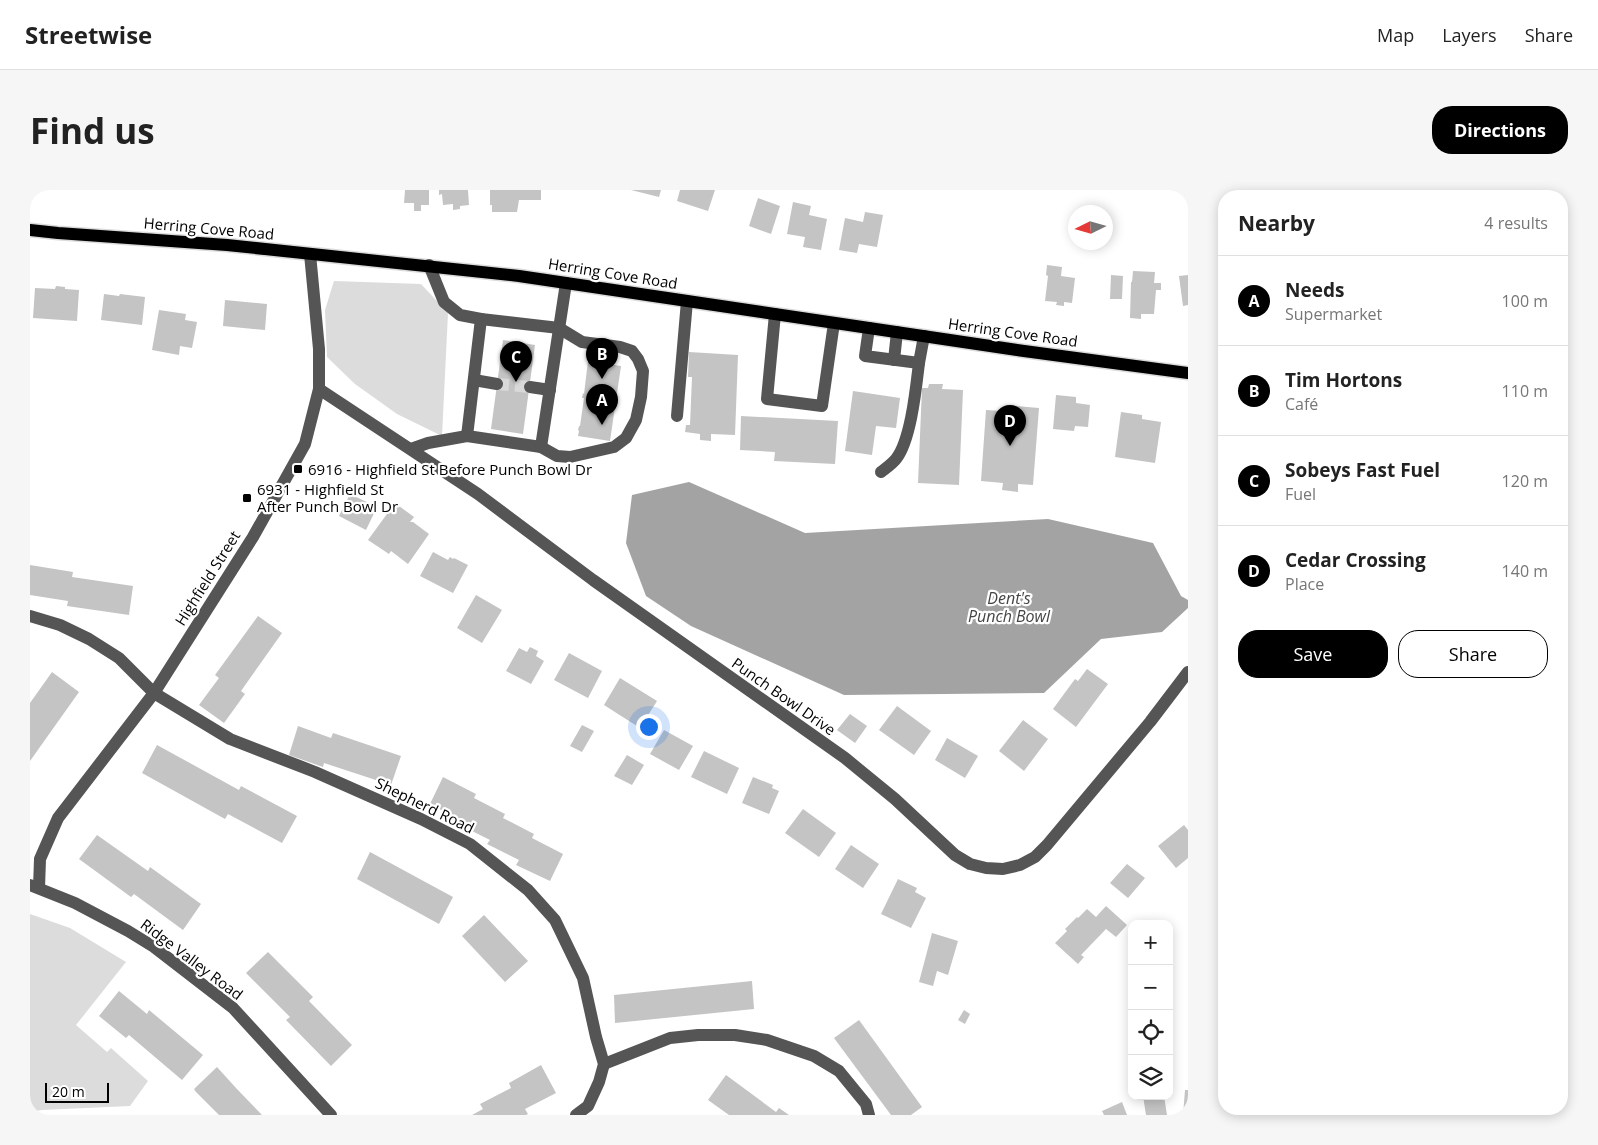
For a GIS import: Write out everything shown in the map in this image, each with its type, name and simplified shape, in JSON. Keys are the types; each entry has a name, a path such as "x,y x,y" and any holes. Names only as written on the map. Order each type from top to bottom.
{"main road":[{"name":"Herring Cove Road","path":"30,230 227,245 429,266 566,283 1188,373"}],"street":[{"name":"Highfield Street","path":"35,886 40,859 58,818 154,692 253,537 306,444 319,388 319,349 310,254"},
{"path":"411,449 428,442 467,436 541,447 557,456 570,457 614,447 626,438 636,420 641,397 643,371 632,351 620,347 582,342 559,328 460,315 444,302 429,266"},
{"path":"541,447 566,283"},
{"path":"677,416 687,301"},
{"path":"775,314 767,399 822,406 834,323"},
{"path":"467,436 481,319"},
{"path":"870,328 865,356 919,363"},
{"path":"894,360 897,332"},
{"path":"881,472 897,458 906,439 912,417 924,336"},
{"path":"474,380 497,384"},
{"path":"530,387 550,390"},
{"name":"Punch Bowl Drive","path":"319,388 478,494 593,580 845,758 895,799 956,855 970,864 986,868 1003,869 1020,865 1035,856 1047,845 1150,722 1188,672"},
{"name":"Shepherd Road","path":"30,616 60,625 89,639 119,658 154,692 230,738 315,772 420,819 470,844 500,867 528,890 556,920 584,978 596,1037 604,1064"},
{"name":"Ridge Valley Road","path":"35,886 75,903 128,931 154,948 233,1008 330,1115"},
{"path":"576,1115 588,1106 599,1082 604,1064 670,1038 698,1035 735,1035 767,1040 814,1056 839,1071 866,1104 869,1115"}],"shaded area":[{"path":"334,281 421,284 448,313 442,436 397,414 355,384 327,357 325,310"},
{"path":"30,914 70,928 126,962 76,1025 107,1052 111,1048 148,1081 130,1106 30,1112"}],"water":[{"name":"Dent's Punch Bowl","path":"689,482 805,533 1048,519 1153,543 1181,596 1188,600 1188,608 1162,632 1101,639 1044,693 844,695 691,626 646,596 626,543 632,495"}],"building":[{"path":"405,190 429,190 429,205 421,205 421,211 414,211 414,203 404,203"},
{"path":"439,190 468,190 469,205 460,206 460,209 453,210 453,204 443,205 442,194 439,195"},
{"path":"490,190 541,190 541,200 519,200 517,212 492,212"},
{"path":"631,190 661,190 659,197"},
{"path":"680,190 715,190 708,211 677,201"},
{"path":"758,198 780,206 771,234 749,226"},
{"path":"793,202 811,206 809,215 827,219 821,250 803,247 805,237 787,234"},
{"path":"865,212 883,215 877,247 859,244 857,253 839,250 845,218 863,222"},
{"path":"1047,265 1062,267 1061,276 1075,278 1072,303 1064,302 1064,306 1056,305 1057,302 1045,301 1048,276 1046,275"},
{"path":"1133,271 1155,272 1154,283 1161,283 1161,290 1156,290 1154,314 1141,314 1141,319 1130,318"},
{"path":"1111,275 1123,276 1122,299 1110,299"},
{"path":"1188,275 1188,305 1183,306 1179,276"},
{"path":"56,286 79,290 77,321 33,318 35,288 55,289"},
{"path":"104,294 145,297 142,325 101,320"},
{"path":"225,300 267,304 265,330 223,326"},
{"path":"159,310 186,314 185,320 197,322 192,348 180,346 179,355 152,350"},
{"path":"503,340 535,345 523,434 491,429"},
{"path":"689,352 738,355 735,435 711,434 711,441 700,440 700,434 685,432 686,425 690,425 692,377 688,377"},
{"path":"588,361 621,366 610,441 578,436"},
{"path":"929,384 943,384 942,389 963,390 959,485 918,483 922,388 928,388"},
{"path":"853,391 900,398 896,428 876,426 872,455 845,451"},
{"path":"1056,395 1076,397 1076,403 1090,405 1088,427 1075,426 1074,431 1053,429"},
{"path":"1015,406 1039,408 1033,485 1018,484 1018,492 1002,490 1003,483 981,481 986,410 1002,411 1002,407 1015,408"},
{"path":"1121,412 1142,415 1142,419 1161,422 1155,463 1115,457"},
{"path":"741,416 838,421 835,464 774,461 775,452 740,450"},
{"path":"350,494 377,507 366,530 339,516"},
{"path":"395,503 414,517 410,522 413,522 429,534 408,564 391,551 389,554 368,540"},
{"path":"433,552 448,560 450,557 454,558 468,565 453,593 420,576"},
{"path":"30,565 73,572 72,577 133,586 129,615 67,606 68,601 30,595"},
{"path":"476,595 502,610 482,643 457,628"},
{"path":"258,616 282,633 241,691 245,694 224,723 199,705 219,678 215,675"},
{"path":"530,647 538,651 536,656 544,661 531,684 506,671 519,648 527,652"},
{"path":"569,653 602,671 588,698 554,680"},
{"path":"1087,669 1108,684 1076,727 1053,709 1075,679 1078,681"},
{"path":"52,672 79,692 30,761 30,703"},
{"path":"620,678 657,701 640,728 604,705"},
{"path":"897,706 931,731 914,755 879,730"},
{"path":"850,714 867,726 855,743 837,730"},
{"path":"1023,720 1048,739 1024,771 999,751"},
{"path":"582,725 594,731 582,752 570,746"},
{"path":"298,726 331,738 333,733 401,756 391,785 324,763 323,767 289,755"},
{"path":"664,730 693,746 679,770 650,754"},
{"path":"947,738 978,756 965,778 935,760"},
{"path":"157,745 239,790 241,786 297,816 282,843 228,814 225,819 142,773"},
{"path":"704,751 739,768 727,794 691,777"},
{"path":"627,755 644,765 632,785 614,776"},
{"path":"443,777 476,794 474,798 505,814 503,818 534,834 532,838 563,854 550,881 516,865 519,860 487,844 490,840 458,824 460,820 430,804"},
{"path":"753,777 773,785 772,788 779,791 769,814 742,803"},
{"path":"803,809 836,833 819,857 785,833"},
{"path":"1184,825 1188,830 1188,858 1176,868 1158,846"},
{"path":"97,835 148,871 150,867 201,904 183,930 134,894 131,897 79,859"},
{"path":"851,845 879,864 863,888 835,869"},
{"path":"370,852 453,897 439,924 357,879"},
{"path":"1127,864 1145,878 1128,898 1110,883"},
{"path":"898,879 917,888 915,892 926,898 911,928 881,914"},
{"path":"1106,906 1127,925 1116,937 1106,929 1081,955 1084,957 1078,964 1055,943 1067,931 1065,929 1087,909 1096,917"},
{"path":"484,915 528,961 505,982 462,936"},
{"path":"932,933 958,941 948,975 937,971 933,986 919,982"},
{"path":"268,952 313,997 309,1001 352,1045 331,1066 286,1020 290,1017 246,973"},
{"path":"752,981 754,1009 615,1023 614,995"},
{"path":"119,991 147,1014 149,1010 203,1055 182,1080 129,1035 126,1038 99,1016"},
{"path":"964,1010 970,1014 965,1024 958,1020"},
{"path":"859,1020 922,1107 911,1115 891,1115 834,1038"},
{"path":"541,1065 556,1093 525,1109 528,1114 472,1115 483,1109 480,1104 511,1088 509,1083"},
{"path":"217,1067 262,1115 219,1115 196,1092 194,1089"},
{"path":"726,1075 776,1112 779,1108 789,1115 729,1115 708,1100"},
{"path":"1185,1090 1188,1090 1188,1115 1183,1115"},
{"path":"1144,1100 1165,1100 1167,1115 1146,1115"},
{"path":"1122,1102 1127,1115 1104,1115 1102,1111"}],"tunnel":[{"path":"497,384 530,387"}],"place":[{"name":"Tim Hortons","path":"602,379"},
{"name":"Sobeys Fast Fuel","path":"516,382"},
{"name":"Needs","path":"602,425"},
{"name":"Cedar Crossing","path":"1010,446"},
{"name":"6916 - Highfield St Before Punch Bowl Dr","path":"298,469"},
{"name":"6931 - Highfield St After Punch Bowl Dr","path":"247,498"}]}
